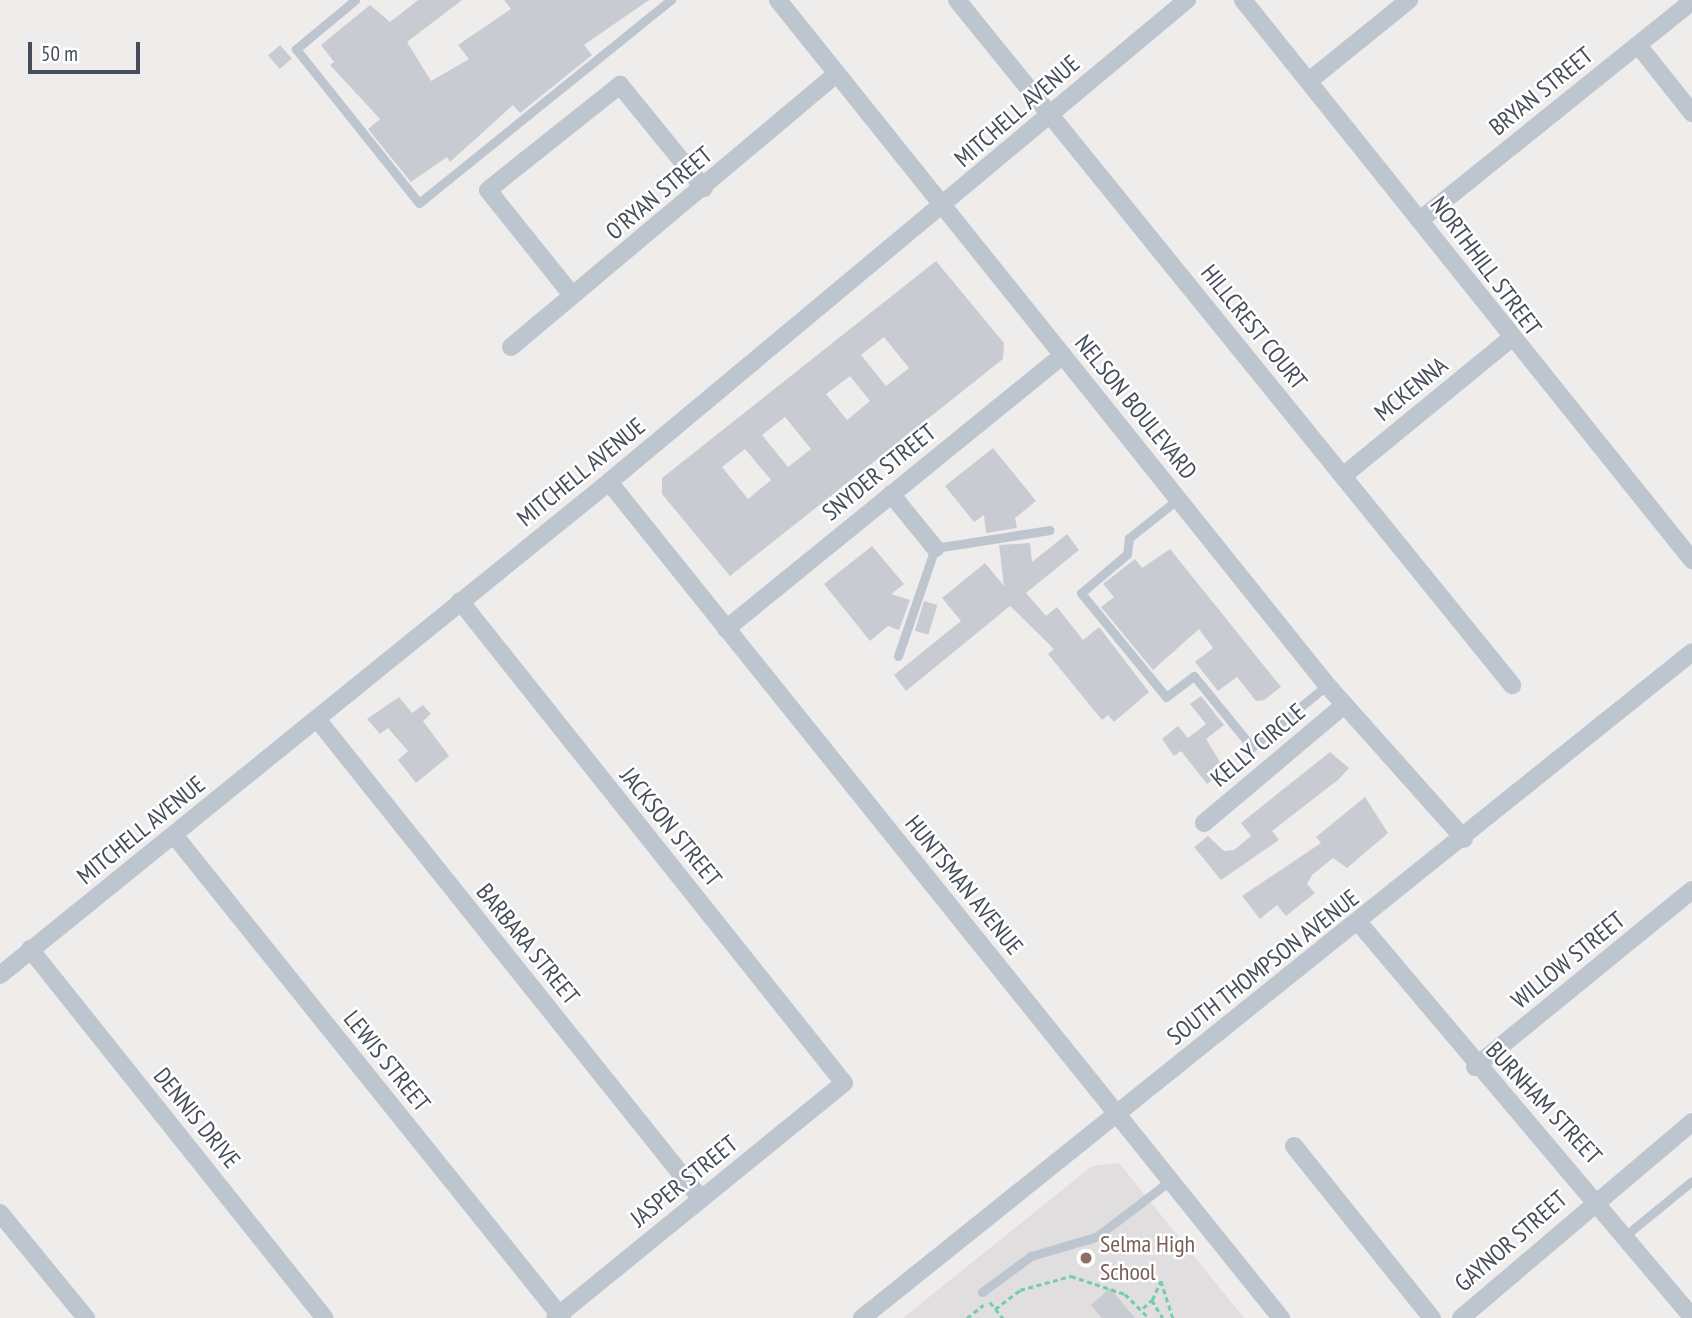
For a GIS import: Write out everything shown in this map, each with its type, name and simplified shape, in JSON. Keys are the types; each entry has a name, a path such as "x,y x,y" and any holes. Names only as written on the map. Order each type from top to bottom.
{"street":[{"name":"NELSON BOULEVARD","path":"778,0 1327,685 1464,839"},
{"name":"HILLCREST COURT","path":"957,0 1512,685"},
{"name":"MITCHELL AVENUE","path":"0,975 943,208 1050,114 1187,0"},
{"name":"NORTHHILL STREET","path":"1243,0 1420,220 1509,340 1692,560"},
{"path":"1309,81 1409,0"},
{"name":"BRYAN STREET","path":"1420,220 1692,1"},
{"path":"1637,45 1692,113"},
{"name":"O'RYAN STREET","path":"511,348 836,74"},
{"path":"572,295 488,190 620,85 704,188"},
{"name":"MCKENNA","path":"1343,476 1509,340"},
{"name":"SNYDER STREET","path":"726,629 1063,355"},
{"name":"HUNTSMAN AVENUE","path":"609,482 1280,1318"},
{"path":"891,494 935,548"},
{"name":"JACKSON STREET","path":"460,601 844,1083"},
{"name":"SOUTH THOMPSON AVENUE","path":"862,1318 1116,1112 1464,839 1692,652"},
{"name":"KELLY CIRCLE","path":"1203,823 1344,705"},
{"name":"BARBARA STREET","path":"317,719 701,1199"},
{"name":"LEWIS STREET","path":"174,835 558,1317"},
{"name":"WILLOW STREET","path":"1475,1067 1692,890"},
{"name":"BURNHAM STREET","path":"1359,923 1475,1067 1597,1198 1692,1317"},
{"name":"DENNIS DRIVE","path":"30,949 325,1318"},
{"name":"JASPER STREET","path":"558,1317 844,1083"},
{"name":"GAYNOR STREET","path":"1461,1318 1597,1198 1692,1122"},
{"path":"1294,1146 1432,1318"},
{"path":"0,1213 86,1318"}],"lane":[{"path":"355,0 296,49 419,203 671,0"},
{"path":"1178,499 1129,538 1128,554 1081,593 1166,697 1194,676 1252,747 1327,685"},
{"path":"898,656 935,548 1050,530"},
{"path":"982,1292 1031,1256 1096,1237 1171,1180"},
{"path":"1626,1235 1692,1181"}],"path":[{"path":"996,1309 1020,1290 1071,1276 1101,1282 1143,1308 1149,1318"},
{"path":"1143,1308 1152,1300 1161,1281 1172,1318"},
{"path":"967,1318 989,1300 1003,1318"},
{"path":"1152,1300 1163,1318"}],"shaded area":[{"name":"Selma High School","path":"1119,1163 1244,1318 903,1318 1092,1166"}],"building":[{"path":"418,0 462,0 407,42 431,81 469,59 458,45 511,9 504,0 649,0 584,45 592,55 520,113 513,105 450,162 447,157 411,182 368,129 380,119 330,65 334,62 321,45 370,5 390,22"},
{"path":"280,45 292,59 280,69 268,55"},
{"path":"936,261 1004,343 1003,359 730,576 662,494 662,478","holes":["884,337 909,368 886,386 861,355","850,376 870,401 847,420 826,394","785,417 811,449 788,467 762,435","745,449 771,480 748,499 722,467"]},
{"path":"993,448 1036,501 1015,518 1017,528 986,533 984,515 974,522 945,486"},
{"path":"1067,534 1079,550 1026,593 1046,616 1057,607 1083,640 1099,627 1149,692 1114,722 1108,715 1102,720 1048,654 1054,649 1010,606 906,691 894,675 961,621 942,598 985,563 1004,586 999,545 1030,543 1032,562"},
{"path":"872,546 904,584 891,594 910,600 899,630 888,626 870,641 824,584"},
{"path":"1170,549 1281,687 1264,700 1256,701 1237,677 1218,691 1195,662 1213,648 1199,629 1153,670 1101,607 1114,597 1103,584 1135,559 1142,568"},
{"path":"924,601 937,605 928,635 915,631"},
{"path":"1201,696 1224,725 1206,739 1225,770 1207,784 1181,751 1174,756 1162,739 1178,726 1188,738 1206,724 1190,704"},
{"path":"399,697 412,713 423,705 431,714 423,721 449,756 416,783 398,760 408,751 388,728 380,734 367,719"},
{"path":"1330,752 1349,768 1339,779 1272,831 1279,840 1221,880 1194,847 1208,836 1224,851 1234,850 1251,836 1241,823"},
{"path":"1365,797 1388,833 1347,868 1333,858 1312,875 1307,884 1315,893 1286,916 1277,905 1260,919 1242,896 1321,843 1316,837"},
{"path":"1110,1288 1135,1318 1102,1318 1091,1305"}],"place":[{"name":"Selma High School","path":"1086,1258"}]}
